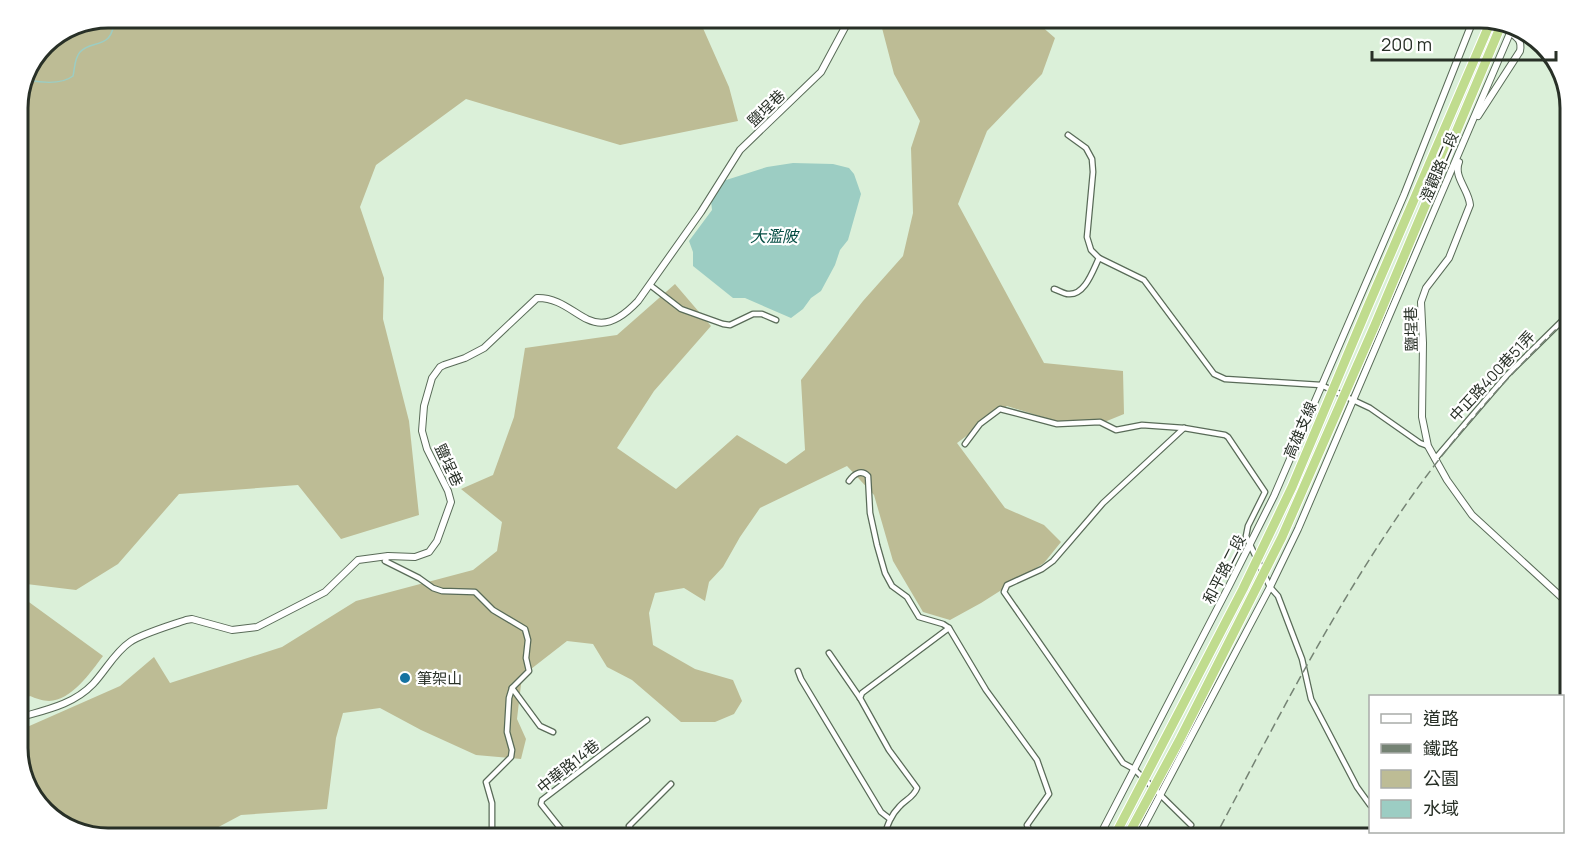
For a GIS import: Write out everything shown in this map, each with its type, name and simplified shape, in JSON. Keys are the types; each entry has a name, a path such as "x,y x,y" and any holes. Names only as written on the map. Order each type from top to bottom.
{"highway":[{"name":"高雄支線","path":"1119,828 1243,589 1292,488 1488,29"},
{"name":"高雄支線","path":"1132,828 1179,741 1282,537 1375,325 1499,31"}],"street":[{"name":"鹽埕巷","path":"29,715 55,708 75,698 92,685 120,651 134,639 192,619 232,630 257,627 326,592 354,562 388,556 415,557 429,552 438,541 450,507 450,496 427,449 422,431 426,398 432,378 440,368 484,348 537,298 544,297 561,304 589,320 607,321 626,314 650,285 702,212 740,150 821,72 845,28"},
{"name":"澄觀路二段","path":"1356,302 1404,195 1470,28"},
{"name":"澄觀路二段","path":"1354,402 1509,34"},
{"name":"鹽埕巷","path":"1519,39 1520,51 1479,114 1457,166 1457,173 1470,200 1470,205 1449,258 1426,288 1421,302 1424,343 1422,417 1428,446 1472,515 1560,596"},
{"path":"1068,135 1086,148 1092,159 1087,244 1099,258 1144,280 1214,374 1220,378 1321,385 1370,408 1420,443 1428,446"},
{"path":"1054,289 1068,294 1078,292 1088,280 1099,258"},
{"path":"650,285 681,309 723,324 730,325 753,314 762,314 776,320"},
{"name":"和平路二段","path":"1104,828 1274,496 1356,302"},
{"name":"中正路400巷51弄","path":"1435,459 1507,375 1559,323"},
{"path":"1143,828 1270,587 1354,402"},
{"path":"965,444 980,424 1000,410 1057,424 1104,422 1116,430 1142,425 1184,428 1225,435 1264,488 1264,496 1248,526 1246,536 1270,587 1278,596 1302,659 1311,699 1357,787 1369,803"},
{"path":"1184,428 1103,503 1053,561 1005,588 1006,596 1123,763 1134,769 1191,825"},
{"path":"849,481 857,473 868,476 868,500 877,545 885,573 892,586 907,597 919,617 949,628 986,690 1037,760 1049,794 1028,825 1029,828"},
{"path":"388,556 386,561 433,588 442,591 475,592 493,610 525,629 528,640 526,658 528,671 512,688 508,698 507,732 512,750 511,757 486,782 492,803 492,828"},
{"path":"860,698 862,693 949,628"},
{"path":"829,653 860,698 889,750 917,788 914,794 899,806 887,828"},
{"path":"798,671 801,680 881,812 890,819"},
{"path":"512,688 540,726 553,732"},
{"name":"中華路14巷","path":"560,828 541,804 542,800 647,720"},
{"path":"630,828 629,826 671,784"}],"green space":[{"path":"109,28 703,28 729,87 738,121 620,145 466,99 376,165 360,207 384,278 383,319 409,421 419,515 341,539 298,485 179,494 118,564 76,590 29,584 29,103 31,88 37,73 56,48 68,39 83,33"},
{"path":"882,28 1044,28 1055,38 1042,74 987,131 958,204 1044,363 1123,371 1124,414 1102,423 1072,426 1007,406 957,443 1005,508 1044,525 1061,542 1044,563 950,620 923,612 893,561 874,495 847,466 760,508 723,567 709,582 705,601 684,588 655,593 649,613 653,645 695,669 733,680 742,701 734,714 715,722 681,722 632,680 607,667 593,644 567,641 522,676 517,719 526,739 521,759 476,755 380,708 343,713 336,738 327,809 241,815 217,828 109,828 93,827 73,820 48,801 37,784 30,764 29,726 120,686 154,657 170,683 282,647 356,601 473,570 497,551 502,522 461,489 493,475 514,417 525,348 617,335 675,284 711,326 654,391 617,448 676,489 737,435 786,464 805,450 801,380 863,301 903,256 913,213 911,148 920,121 894,74"},
{"path":"29,602 103,656 80,684 65,696 47,701 30,696"}],"water":[{"name":"大濫陂","path":"793,163 833,164 849,168 854,174 861,194 848,240 840,250 821,291 791,318 745,298 733,298 693,266 693,252 689,241 712,210 711,201 723,181 767,167"}],"waterway":[{"path":"34,81 57,82 73,76 80,52 106,40 113,28"}],"railway":[{"path":"1220,828 1308,663 1386,534 1414,493 1469,423 1528,357 1559,326"}],"place":[{"name":"筆架山","path":"405,678"}]}
